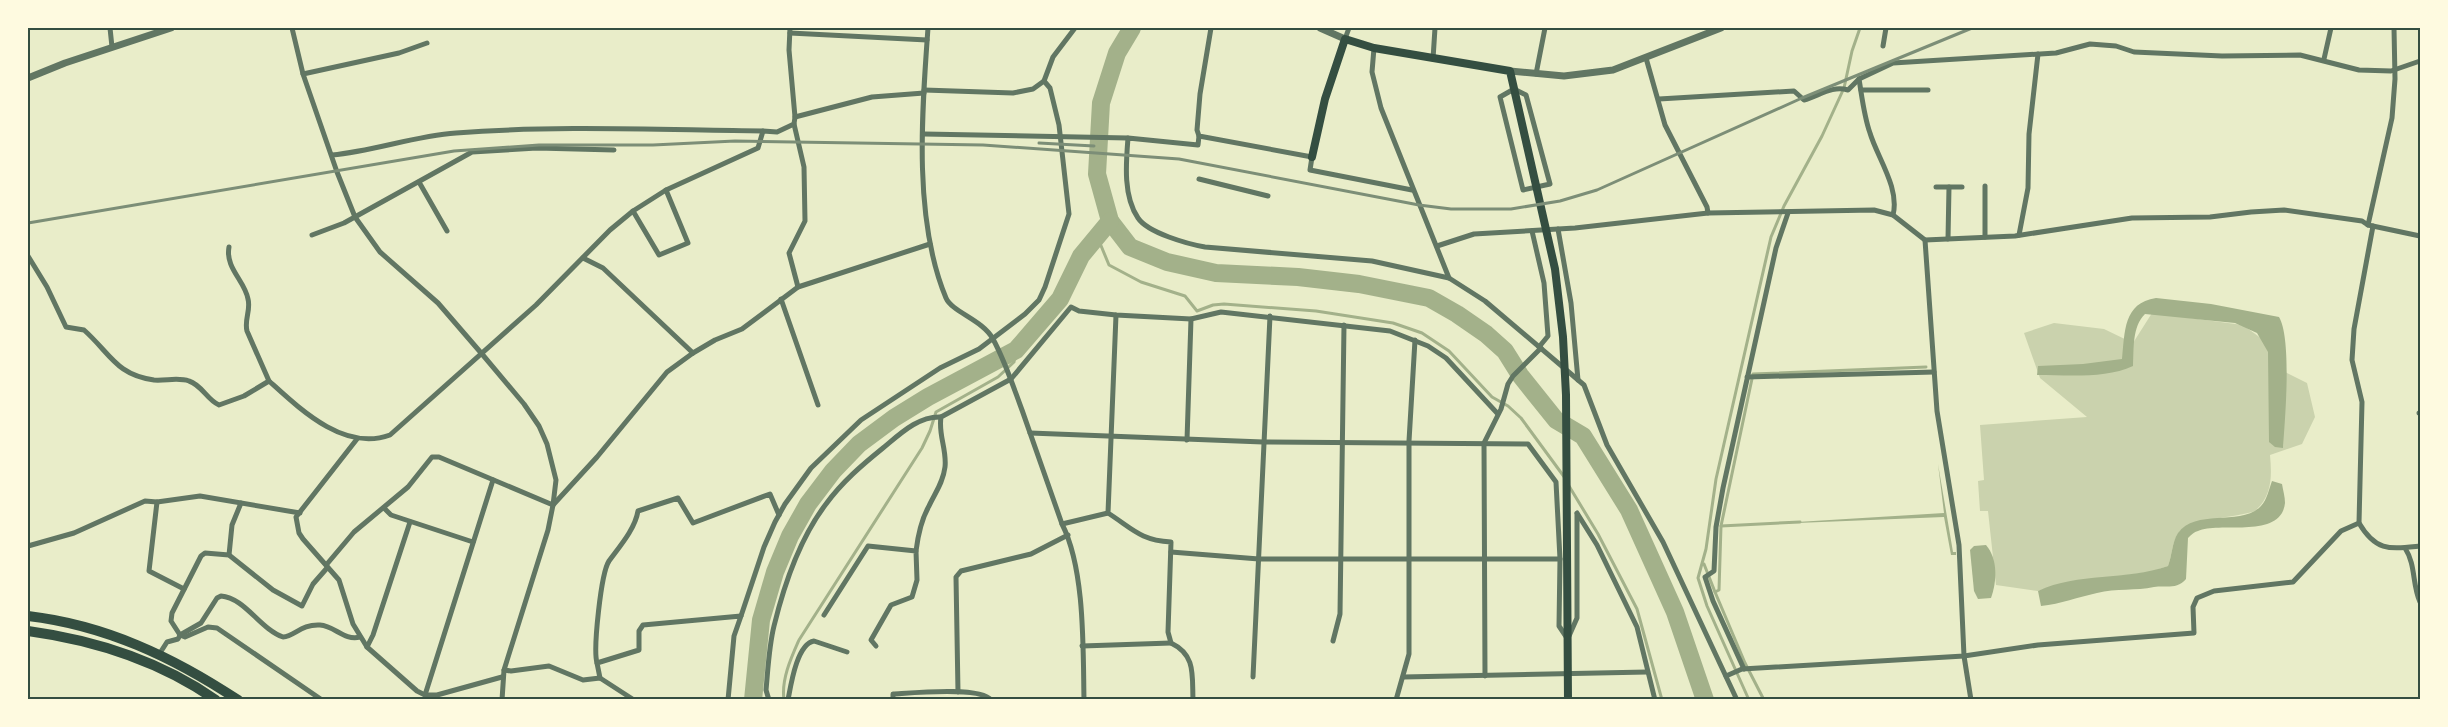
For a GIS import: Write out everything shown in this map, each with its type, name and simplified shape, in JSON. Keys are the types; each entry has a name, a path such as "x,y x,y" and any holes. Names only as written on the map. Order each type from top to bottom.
{"highway":[{"path":"28,616 84,627 160,654 238,700"},
{"path":"28,631 80,640 155,664 216,700"}],"main road":[{"path":"1312,157 1325,99 1345,39 1374,48 1510,71 1555,269 1560,303 1566,395 1568,700"}],"street":[{"path":"110,28 112,47"},
{"path":"28,78 112,47 171,28"},
{"path":"292,28 303,74 337,172 355,217 380,252 438,303 482,354 524,404 539,426 547,444 556,480 553,505 548,530 504,670 502,700"},
{"path":"928,28 924,92 923,185 930,244 946,300 987,330 993,339 1009,376 1062,524 1072,546 1077,573 1084,700"},
{"path":"795,118 872,97 924,92 1013,93 1033,89 1044,80 1053,58 1075,28"},
{"path":"924,134 1060,135 1128,138 1198,145 1200,94 1211,28"},
{"path":"1320,28 1345,39 1349,28"},
{"path":"1433,59 1435,28"},
{"path":"1536,74 1545,28"},
{"path":"1510,71 1564,76 1613,70 1721,28"},
{"path":"1883,46 1886,28"},
{"path":"2324,59 2331,28"},
{"path":"2394,28 2395,70 2392,118 2370,225 2354,329 2352,360 2362,402 2359,523 2374,543 2384,548 2420,546"},
{"path":"798,287 789,253 805,221 804,167 794,124 790,30 927,40"},
{"path":"303,74 399,52 427,43"},
{"path":"1659,99 1794,91 1804,100 1825,91 1841,88 1848,90 1859,79 1893,63 2056,53 2090,44 2116,46 2134,52 2222,56 2300,55 2324,59 2359,70 2391,71 2420,61"},
{"path":"1374,48 1372,72 1381,108 1412,190 1438,246 1449,278"},
{"path":"2019,235 2028,188 2029,134 2038,54"},
{"path":"1646,58 1665,125 1707,207 1708,213"},
{"path":"1859,79 1869,132 1890,183 1894,215"},
{"path":"728,700 734,636 764,547 779,515 812,468 861,420 940,368 980,349 1025,314 1039,300 1069,214 1060,135 1050,88 1044,80"},
{"path":"1514,89 1526,95 1550,184 1523,190 1500,97 1514,89"},
{"path":"1861,90 1928,90"},
{"path":"332,155 456,133 481,131 536,128 763,130 777,132 794,124"},
{"path":"229,247 229,261 248,297 245,323 247,331 269,382 313,418 341,433 357,438 381,438 390,435 482,354 610,230 633,211 666,190 747,155 758,148 763,130"},
{"path":"1199,136 1312,157 1310,170 1412,190"},
{"path":"1128,138 1126,166 1131,198 1138,220 1156,231 1185,243 1205,247 1372,261 1449,278 1485,301 1584,385 1607,445 1663,542 1728,675 1737,700"},
{"path":"312,235 355,217 472,152 537,148 614,150"},
{"path":"1199,179 1268,196"},
{"path":"419,182 447,232"},
{"path":"1985,186 1985,237"},
{"path":"1948,239 1949,187"},
{"path":"1936,188 1962,187"},
{"path":"633,211 659,255 688,243 666,190"},
{"path":"1438,246 1474,234 1558,229 1708,213 1874,210 1894,215 1925,240 2019,235 2132,218 2210,217 2225,214 2284,210 2362,221 2370,225 2420,236"},
{"path":"1743,669 1721,620 1705,577 1714,571 1716,527 1721,498 1776,248 1786,213"},
{"path":"1558,229 1571,303 1578,380"},
{"path":"1485,676 1484,443 1513,376 1540,348 1548,336 1544,283 1532,231"},
{"path":"1925,240 1937,411 1959,545 1964,656 1971,700"},
{"path":"553,505 597,457 667,372 693,353 715,340 742,330 798,287 930,244"},
{"path":"28,256 47,287 66,327 84,330 116,366 130,374 157,380 190,381 219,405 244,396 269,382"},
{"path":"583,258 603,268 693,353"},
{"path":"28,268 34,265"},
{"path":"781,300 818,405"},
{"path":"769,700 766,690 774,628 805,539 825,504 852,474 920,420 930,417 941,417 1009,376 1071,308 1079,311 1116,315 1191,319 1221,312 1390,331 1415,340 1446,358 1497,413"},
{"path":"1108,513 1116,315"},
{"path":"1253,677 1270,316"},
{"path":"1187,440 1191,319"},
{"path":"1333,642 1340,614 1344,325"},
{"path":"1396,700 1409,654 1409,441 1415,340"},
{"path":"1747,378 1934,372"},
{"path":"876,646 872,640 891,605 912,597 916,580 918,533 928,506 942,482 945,466 940,424 941,417"},
{"path":"1030,433 1263,442 1409,441 1528,444 1556,482 1560,559 1559,626 1568,639"},
{"path":"357,438 296,517 299,533 319,560 339,580 352,624 367,647 406,682 425,695 447,693 502,678"},
{"path":"322,700 217,628 208,627 185,637 180,635 171,620 172,614 202,554 209,552 229,556 273,590 302,606 313,584 354,532 408,487 432,457 439,457 553,505"},
{"path":"425,695 493,480"},
{"path":"600,678 597,664 603,577 608,562 636,519 638,511 678,498 693,523 770,494 779,515"},
{"path":"28,546 74,533 145,501 157,502 200,496 300,513"},
{"path":"157,502 149,571 184,589"},
{"path":"229,556 232,525 241,503"},
{"path":"384,508 391,515 473,542"},
{"path":"1062,524 1108,513 1141,537 1155,541 1171,542 1168,632 1170,643"},
{"path":"1568,639 1577,618 1577,513 1597,545 1637,627 1655,700"},
{"path":"367,647 373,635 410,522"},
{"path":"1728,675 1743,669 1964,656 2038,645 2194,633 2193,606 2197,598 2214,592 2293,582 2341,530 2359,523"},
{"path":"958,692 956,576 961,572 1032,554 1068,535"},
{"path":"824,615 868,546 916,551"},
{"path":"2405,548 2413,562 2417,594 2420,602"},
{"path":"1171,552 1259,559 1560,559"},
{"path":"160,654 166,642 178,638 201,623 217,598 221,596 232,598 252,616 283,637 303,627 318,625 350,638 360,637"},
{"path":"597,664 639,650 639,632 643,625 741,616"},
{"path":"788,700 800,654 804,646 814,641 847,652"},
{"path":"1082,646 1170,643 1183,649 1190,660 1193,700"},
{"path":"504,670 511,671 550,666 583,680 600,678 634,700"},
{"path":"1403,677 1647,672"},
{"path":"893,700 893,694 958,692 986,695 991,700"}],"shaded area":[{"path":"2156,298 2211,304 2279,317 2283,328 2287,361 2283,448 2275,447 2269,442 2268,352 2257,333 2235,323 2145,314 2136,331 2133,366 2098,375 2037,375 2038,366 2083,364 2122,359 2125,329 2132,312 2145,301"},
{"path":"2152,313 2243,325 2262,339 2277,368 2307,383 2315,417 2302,444 2270,455 2270,486 2265,499 2255,511 2203,521 2185,527 2179,532 2175,540 2168,566 2150,572 2060,584 2038,591 1996,585 1988,511 1980,511 1978,481 1984,480 1980,425 2087,417 2040,378 2024,333 2054,323 2104,329 2133,343"},
{"path":"1938,464 1953,552 1956,552 1956,555 1951,555 1944,517 1797,523 1944,513"},
{"path":"2272,481 2282,484 2285,503 2281,514 2273,522 2262,525 2208,528 2194,533 2188,538 2186,579 2179,585 2104,591 2056,604 2041,606 2038,591 2053,585 2069,581 2136,574 2168,566 2176,537 2186,526 2196,521 2242,516 2252,512 2263,504"},
{"path":"1986,545 1993,557 1995,570 1994,585 1991,598 1978,599 1974,591 1970,550 1974,546"}],"waterway":[{"path":"1132,28 1117,53 1101,103 1097,174 1110,221 1130,247 1167,262 1216,273 1298,277 1359,284 1429,298 1486,334 1505,351 1520,375 1556,420 1583,436 1629,510 1675,612 1705,700"},
{"path":"1749,700 1707,606 1698,578 1706,549 1716,479 1771,237 1784,206 1822,136 1844,88 1852,51 1860,28"},
{"path":"753,700 761,620 775,572 790,536 808,504 833,471 859,444 894,418 928,397 1016,350 1060,299 1081,256 1110,221"},
{"path":"1097,236 1109,265 1141,282 1185,296 1197,311 1213,305 1224,304 1316,311 1393,323 1422,333 1449,351 1492,397 1508,406 1521,418 1565,478"},
{"path":"784,700 785,677 799,640 922,448 936,412 998,377 1014,362 1016,350"},
{"path":"1704,564 1715,592 1719,590 1721,526 1753,374 1926,367"},
{"path":"1569,486 1598,534 1637,609 1662,700"},
{"path":"1721,526 1800,522"},
{"path":"1715,592 1745,663 1764,700"},
{"path":"1704,693 1715,700"}],"railway":[{"path":"28,223 454,151 539,145 653,145 735,141 983,145 1179,159 1419,205 1451,209 1511,209 1560,201 1597,190 1802,98 1972,28"},
{"path":"1039,143 1094,146"}]}
